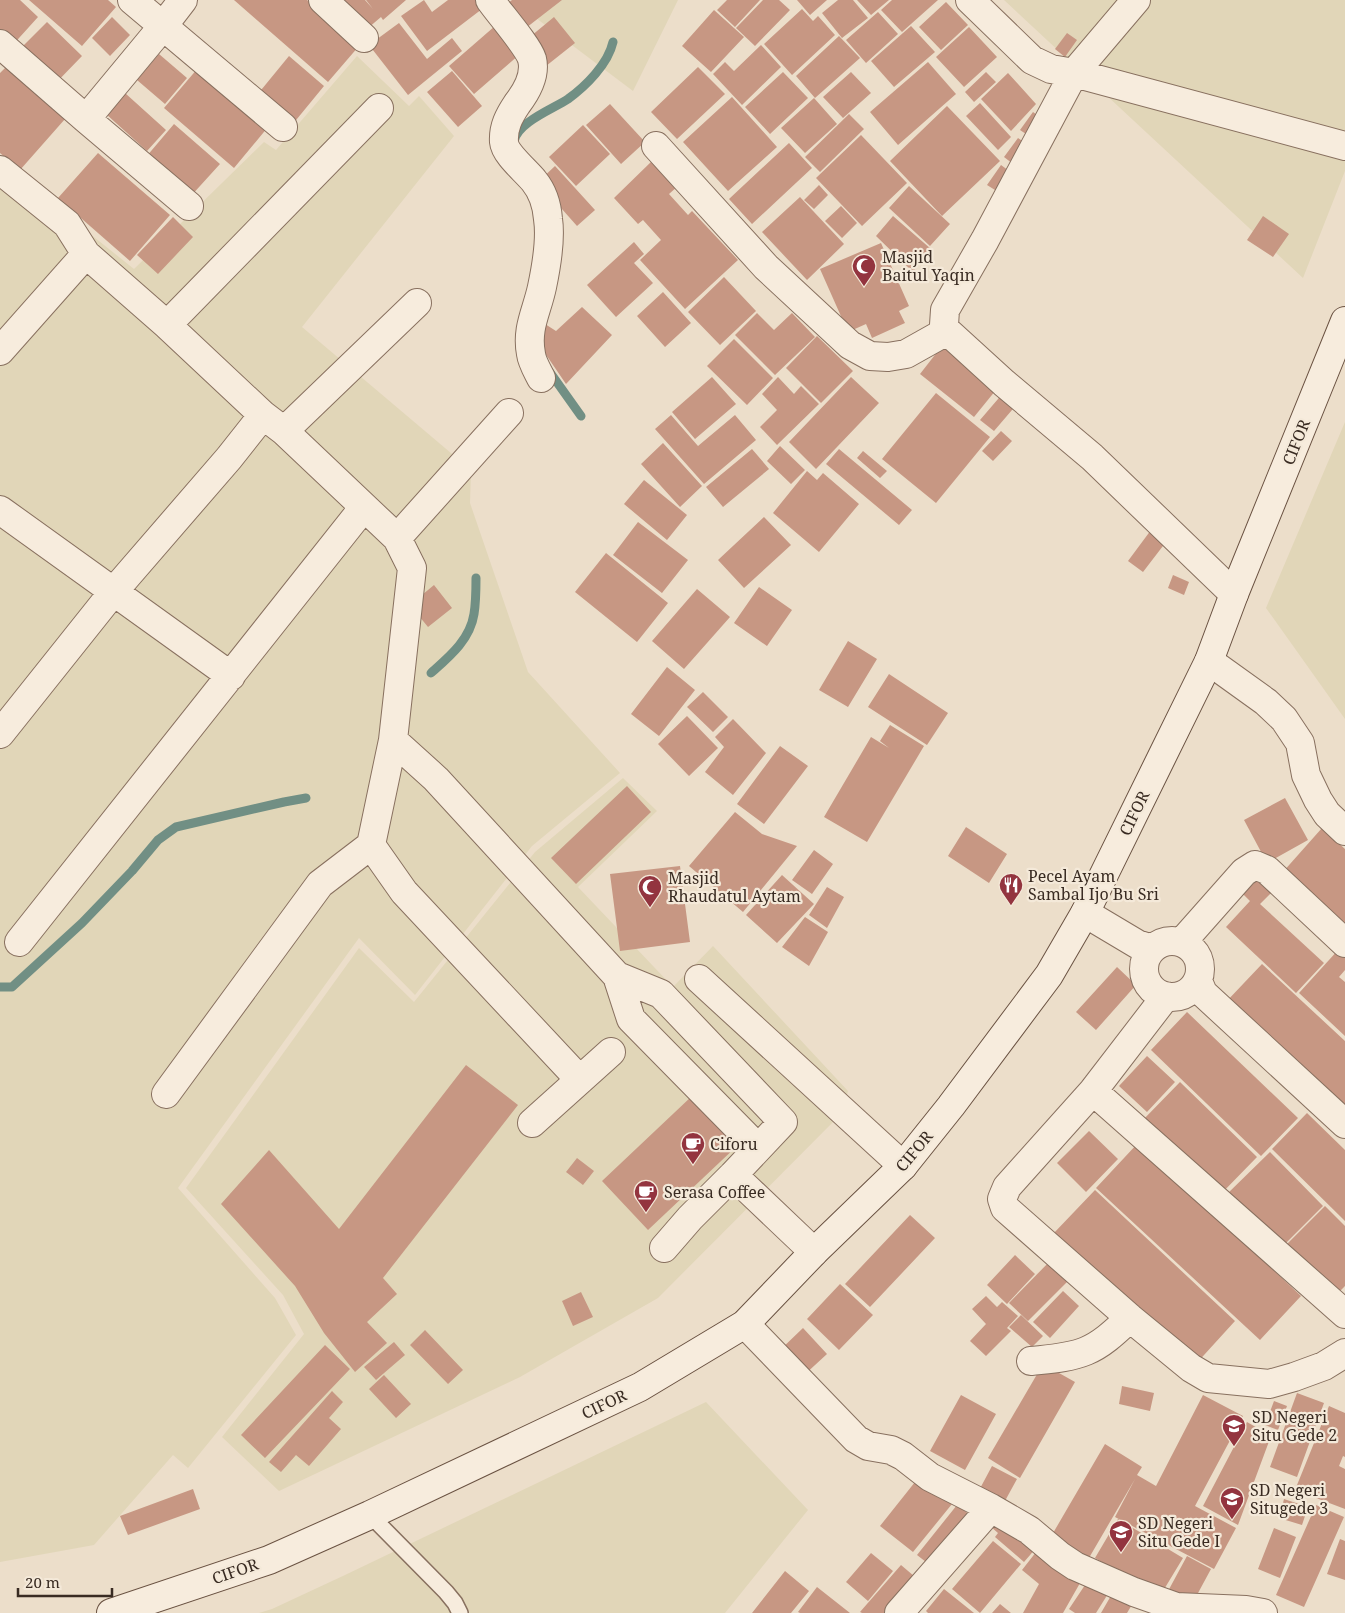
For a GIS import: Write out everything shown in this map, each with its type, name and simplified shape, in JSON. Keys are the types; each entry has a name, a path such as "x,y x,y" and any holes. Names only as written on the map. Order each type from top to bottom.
{"street":[{"path":"132,0 283,127"},
{"path":"86,119 183,0"},
{"path":"324,0 364,38"},
{"path":"490,0 532,58 529,87 508,117 504,130 504,145 540,189 549,221 548,247 542,288 531,324 531,354 541,378"},
{"path":"970,0 1032,60 1051,69 1074,73 1345,146"},
{"path":"1136,0 1074,73 985,240 945,310 944,325 947,331 1004,383 1092,457 1234,594"},
{"path":"0,44 189,206"},
{"path":"167,325 379,108"},
{"path":"656,146 766,266 850,345 870,356 906,354 947,331"},
{"path":"0,170 67,224 86,254 167,325 397,538 412,568 393,740 371,845 320,884 166,1094"},
{"path":"0,351 86,254"},
{"path":"0,734 114,590 229,458 417,303"},
{"name":"CIFOR","path":"111,1613 269,1560 370,1515 640,1387 745,1324 814,1252 903,1166 951,1106 1049,975 1085,913 1209,661 1234,594 1345,320"},
{"path":"397,538 508,413"},
{"path":"19,942 364,507"},
{"path":"0,510 114,590 231,676"},
{"path":"1209,661 1266,702 1284,719 1300,743 1306,775 1318,800 1327,814 1345,831"},
{"path":"393,740 436,779 617,976 631,1019 758,1148"},
{"path":"371,845 404,892 580,1080"},
{"path":"1145,950 1162,943 1187,940 1244,872 1255,865 1267,870 1345,943"},
{"path":"1085,913 1145,950"},
{"path":"1187,940 1199,961 1200,971 1007,1187 1002,1200 1006,1208 1130,1318 1191,1368 1208,1378 1269,1384 1324,1366 1345,1353"},
{"path":"1145,950 1144,968 1146,978 1151,987 1179,994 1345,1124"},
{"path":"617,976 661,994 784,1122 690,1218 664,1248"},
{"path":"699,979 903,1166"},
{"path":"532,1122 611,1052"},
{"path":"699,1088 725,1061"},
{"path":"1093,1092 1345,1314"},
{"path":"733,1176 814,1252"},
{"path":"1031,1361 1064,1357 1086,1351 1105,1340 1130,1318"},
{"path":"745,1324 856,1439 868,1446 891,1450 897,1453 930,1477 1029,1530 1075,1566 1134,1592 1176,1607 1246,1610 1263,1613"},
{"path":"899,1613 991,1508"}],"lane":[{"path":"370,1515 446,1592 460,1613"}],"shaded area":[{"path":"512,0 678,0 633,91"},
{"path":"1004,0 1345,0 1345,171 1303,278"},
{"path":"357,56 409,106 419,96 454,136 302,327 471,470 470,503 528,672 620,773 532,846 415,995 359,938 178,1188 275,1298 296,1335 188,1468 173,1455 94,1545 0,1562 0,162 134,269 264,142 276,150"},
{"path":"1345,422 1345,719 1266,608"},
{"path":"623,778 657,811 578,887 673,987 713,946 848,1091 842,1113 658,1298 520,1377 279,1491 222,1437 304,1334 283,1295 186,1188 359,948 414,1002 535,852"},
{"path":"706,1402 808,1510 725,1613 259,1613 272,1609 345,1575"}],"building":[{"path":"0,0 20,0 38,17 10,48 0,40"},
{"path":"29,0 108,0 116,7 82,46"},
{"path":"234,0 307,0 359,46 328,82"},
{"path":"338,0 365,0 373,9 366,0 406,0 383,20 381,17 361,34"},
{"path":"424,0 432,12 448,0 475,0 482,9 427,51 401,16"},
{"path":"512,0 562,0 522,31 503,7"},
{"path":"727,0 760,0 735,27 717,10"},
{"path":"763,0 779,0 790,10 755,46 736,28"},
{"path":"797,0 827,0 810,15"},
{"path":"838,0 853,0 868,18 842,38 822,13"},
{"path":"857,0 889,0 871,15"},
{"path":"892,0 938,0 902,32 881,10"},
{"path":"946,2 968,25 941,50 919,27"},
{"path":"802,9 813,21 818,16 835,35 792,75 764,44"},
{"path":"714,10 744,37 711,72 682,46"},
{"path":"878,12 898,34 866,63 846,40"},
{"path":"112,17 130,35 110,56 92,38"},
{"path":"554,17 575,43 546,66 525,41"},
{"path":"47,22 82,56 52,87 16,53"},
{"path":"399,23 427,59 452,38 462,51 408,95 369,45"},
{"path":"495,26 520,54 474,94 449,66"},
{"path":"911,26 935,52 894,87 871,61"},
{"path":"969,27 997,57 964,87 936,57"},
{"path":"1067,33 1077,40 1065,57 1055,49"},
{"path":"839,36 860,58 815,98 796,76"},
{"path":"761,45 781,67 742,105 713,74 725,62 734,71"},
{"path":"159,54 187,78 165,104 137,80"},
{"path":"289,56 324,86 292,125 257,95"},
{"path":"928,62 956,94 898,145 870,112"},
{"path":"6,67 65,119 20,170 0,153 0,73"},
{"path":"698,67 725,94 677,139 651,112"},
{"path":"198,68 268,127 234,168 164,108"},
{"path":"452,71 482,106 458,127 427,92"},
{"path":"783,72 808,98 770,134 745,107"},
{"path":"851,72 871,93 843,118 823,97"},
{"path":"986,72 996,82 974,102 965,92"},
{"path":"1008,73 1036,104 1011,131 981,99"},
{"path":"125,93 166,130 147,151 106,114"},
{"path":"732,97 777,147 728,191 683,142"},
{"path":"814,98 837,124 805,153 781,128"},
{"path":"980,103 1011,137 998,150 966,116"},
{"path":"610,104 645,142 621,164 586,125"},
{"path":"947,106 1000,161 942,216 890,161"},
{"path":"1033,112 1048,123 1035,140 1020,130"},
{"path":"849,114 864,129 820,172 805,157"},
{"path":"174,124 220,164 190,197 146,157"},
{"path":"583,125 610,154 576,186 549,157"},
{"path":"861,135 907,183 862,226 816,178"},
{"path":"1018,138 1031,147 1017,167 1004,157"},
{"path":"789,143 812,168 752,224 729,199"},
{"path":"98,153 170,215 130,261 58,198"},
{"path":"653,160 678,186 669,194 688,215 692,211 738,260 685,309 640,260 661,240 643,220 638,224 614,198"},
{"path":"1001,165 1016,176 1003,195 987,185"},
{"path":"555,166 595,210 577,226 538,182"},
{"path":"819,185 828,195 814,209 804,200"},
{"path":"909,186 950,224 930,246 889,208"},
{"path":"800,197 844,244 807,280 762,232"},
{"path":"841,206 857,223 842,238 825,221"},
{"path":"893,216 931,249 913,272 876,236"},
{"path":"1263,216 1289,234 1273,257 1247,240"},
{"path":"173,217 193,237 158,274 137,255"},
{"path":"634,242 644,254 634,263 653,283 616,317 587,285"},
{"name":"Masjid Baitul Yaqin","path":"881,243 909,306 899,311 905,323 872,338 866,324 848,332 820,269"},
{"path":"724,277 756,311 720,345 688,312"},
{"path":"663,292 691,323 665,347 637,316"},
{"path":"582,307 612,335 566,384 538,343 545,324 556,331"},
{"path":"757,313 774,330 792,313 815,337 775,375 735,335"},
{"path":"817,336 853,371 821,403 786,368"},
{"path":"734,339 773,378 747,405 707,366"},
{"path":"945,342 1000,385 974,417 920,374"},
{"path":"712,377 736,404 695,439 672,412"},
{"path":"778,377 794,394 801,386 819,404 777,445 760,427 777,410 762,394"},
{"path":"851,377 879,403 816,469 789,442"},
{"path":"1004,392 1018,403 994,431 980,420"},
{"path":"936,393 990,437 936,503 882,459"},
{"path":"671,415 698,446 735,415 756,440 704,484 655,429"},
{"path":"1001,431 1012,441 993,461 982,451"},
{"path":"663,443 702,486 680,507 641,464"},
{"path":"780,446 805,470 791,484 767,461"},
{"path":"752,449 769,469 723,507 706,487"},
{"path":"839,449 912,510 899,525 826,464"},
{"path":"863,451 887,471 880,478 857,458"},
{"path":"807,471 817,480 823,473 859,504 819,552 773,513"},
{"path":"644,480 687,515 667,540 624,504"},
{"path":"764,517 791,545 744,588 718,560"},
{"path":"638,522 688,560 662,593 613,555"},
{"path":"1151,530 1166,542 1143,572 1128,561"},
{"path":"606,553 668,603 637,642 575,592"},
{"path":"1173,575 1189,582 1184,595 1168,588"},
{"path":"434,585 452,608 428,627 410,605"},
{"path":"759,587 792,610 767,646 734,623"},
{"path":"697,589 730,617 684,669 652,641"},
{"path":"848,641 877,659 848,707 819,690"},
{"path":"667,667 695,690 659,736 631,714"},
{"path":"889,674 948,713 927,745 868,707"},
{"path":"703,692 728,717 713,732 687,707"},
{"path":"687,716 718,748 689,776 658,744"},
{"path":"733,719 766,753 733,795 705,772 724,747 715,737"},
{"path":"890,725 924,746 867,842 824,817 871,737 889,748 880,741"},
{"path":"780,746 808,766 764,824 737,804"},
{"path":"627,786 651,812 576,884 551,858"},
{"path":"1285,798 1308,840 1267,863 1244,820"},
{"path":"735,812 762,834 797,846 743,912 689,866"},
{"path":"966,827 1007,854 989,883 948,856"},
{"path":"1322,828 1345,849 1345,929 1282,873"},
{"path":"814,850 833,864 812,894 792,880"},
{"name":"Masjid Rhaudatul Aytam","path":"680,866 690,942 620,951 610,874"},
{"path":"782,875 814,904 777,943 746,915"},
{"path":"1258,879 1272,892 1260,904 1324,963 1296,993 1226,927 1250,901 1243,894"},
{"path":"827,887 844,897 827,928 809,915"},
{"path":"805,917 828,932 809,966 782,947"},
{"path":"1339,949 1345,954 1345,970 1339,977 1345,982 1345,1036 1299,993"},
{"path":"1262,964 1345,1041 1345,1115 1225,1003"},
{"path":"1117,967 1136,985 1096,1030 1076,1012"},
{"path":"1187,1012 1298,1118 1261,1156 1151,1050"},
{"path":"1147,1056 1175,1082 1147,1112 1119,1086"},
{"path":"466,1065 518,1105 383,1278 397,1294 367,1322 387,1343 355,1372 324,1333 295,1286 221,1204 269,1150 339,1229"},
{"path":"1180,1082 1257,1157 1218,1197 1141,1122"},
{"path":"692,1096 738,1145 648,1230 602,1181"},
{"path":"1307,1113 1345,1150 1345,1221 1272,1149"},
{"path":"1089,1131 1118,1159 1086,1192 1057,1163"},
{"path":"1138,1143 1301,1296 1260,1340 1096,1188"},
{"path":"1270,1152 1323,1206 1279,1250 1225,1196"},
{"path":"577,1158 594,1171 583,1185 566,1172"},
{"path":"1095,1190 1235,1321 1194,1366 1053,1234"},
{"path":"1325,1206 1345,1226 1345,1286 1333,1298 1283,1248"},
{"path":"910,1215 935,1238 870,1307 845,1284"},
{"path":"1015,1255 1035,1274 1007,1304 987,1285"},
{"path":"1051,1260 1070,1279 1028,1321 1009,1303"},
{"path":"840,1284 873,1315 839,1350 807,1319"},
{"path":"1063,1291 1079,1306 1050,1338 1033,1322"},
{"path":"581,1292 593,1317 573,1326 562,1301"},
{"path":"986,1296 997,1307 1002,1302 1018,1316 1007,1328 1011,1331 986,1356 970,1341 986,1324 972,1309"},
{"path":"1021,1315 1043,1336 1032,1347 1009,1327"},
{"path":"803,1328 827,1354 802,1377 778,1352"},
{"path":"425,1330 463,1370 448,1384 410,1345"},
{"path":"394,1342 405,1355 376,1380 364,1367"},
{"path":"325,1345 350,1369 265,1458 241,1435"},
{"path":"1043,1364 1075,1382 1020,1478 988,1458"},
{"path":"384,1375 411,1404 396,1418 369,1389"},
{"path":"1122,1386 1154,1393 1150,1411 1119,1404"},
{"path":"332,1391 343,1402 329,1418 341,1429 309,1466 296,1455 281,1472 269,1462"},
{"path":"1297,1393 1324,1403 1297,1477 1270,1467"},
{"path":"961,1395 996,1414 965,1470 930,1451"},
{"path":"1203,1395 1243,1416 1195,1506 1236,1528 1214,1569 1115,1517 1135,1479 1086,1563 1049,1540 1105,1444 1142,1467 1137,1475 1156,1486"},
{"path":"1274,1401 1287,1406 1278,1430 1265,1425"},
{"path":"1329,1406 1345,1413 1345,1457 1343,1456 1339,1466 1345,1469 1345,1509 1295,1490"},
{"path":"1247,1422 1271,1436 1238,1525 1203,1506"},
{"path":"992,1466 1017,1479 1000,1510 976,1496"},
{"path":"919,1477 952,1504 913,1552 880,1526"},
{"path":"193,1489 200,1509 128,1535 120,1516"},
{"path":"1284,1499 1308,1507 1302,1525 1279,1518"},
{"path":"957,1505 975,1519 935,1569 917,1555"},
{"path":"1316,1505 1344,1517 1304,1607 1276,1595"},
{"path":"1118,1519 1183,1558 1160,1596 1095,1558"},
{"path":"983,1520 1037,1547 1024,1562 995,1537 998,1533"},
{"path":"1274,1528 1296,1537 1280,1578 1258,1569"},
{"path":"1340,1539 1345,1541 1345,1580 1327,1574"},
{"path":"993,1541 1021,1564 980,1613 952,1589"},
{"path":"1040,1547 1084,1576 1063,1613 1023,1613 1039,1584 1022,1570"},
{"path":"871,1553 893,1571 868,1601 846,1582"},
{"path":"1187,1556 1211,1569 1191,1606 1167,1593"},
{"path":"901,1565 921,1582 894,1613 860,1612"},
{"path":"785,1571 809,1591 791,1613 752,1613"},
{"path":"1091,1576 1111,1589 1096,1613 1075,1613 1069,1609"},
{"path":"817,1587 850,1613 798,1612"},
{"path":"1116,1587 1136,1598 1127,1613 1101,1613"},
{"path":"944,1589 974,1613 928,1613 926,1611"},
{"path":"1000,1604 1011,1613 992,1613"}],"waterway":[{"path":"514,141 517,134 529,122 568,99 582,88 601,66 613,42"},
{"path":"549,371 581,416"},
{"path":"431,673 458,647 468,632 475,610 476,578"},
{"path":"0,987 12,987 82,923 132,871 158,840 176,827 306,798"}],"place":[{"name":"Masjid Baitul Yaqin","path":"864,287"},
{"name":"Pecel Ayam Sambal Ijo Bu Sri","path":"1011,906"},
{"name":"Masjid Rhaudatul Aytam","path":"650,908"},
{"name":"Ciforu","path":"693,1165"},
{"name":"Serasa Coffee","path":"646,1213"},
{"name":"SD Negeri Situ Gede 2","path":"1234,1447"},
{"name":"SD Negeri Situgede 3","path":"1232,1520"},
{"name":"SD Negeri Situ Gede I","path":"1121,1553"}]}
